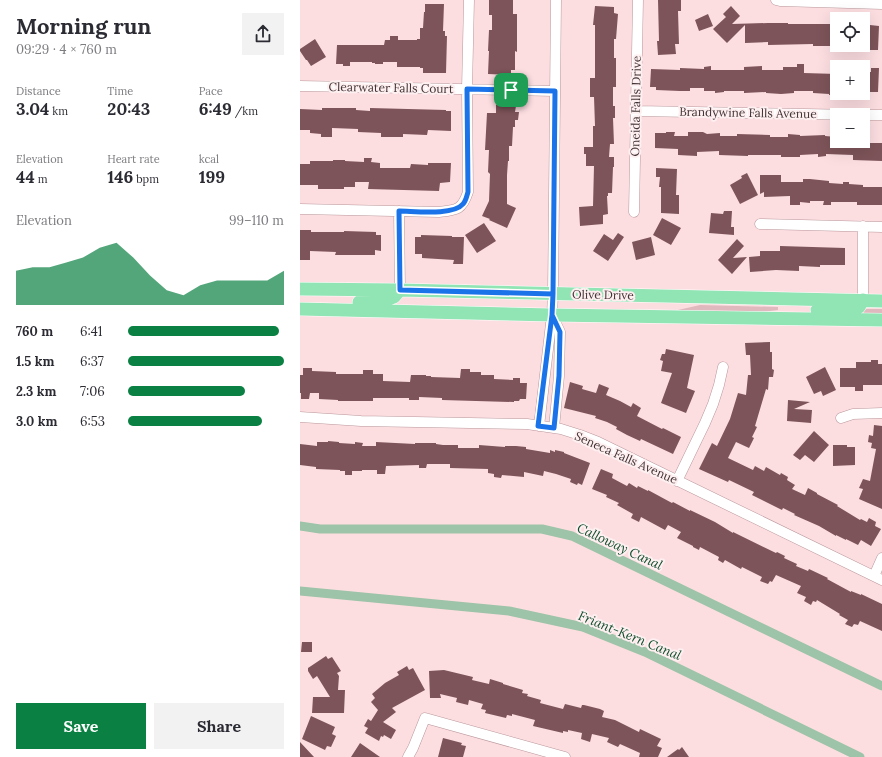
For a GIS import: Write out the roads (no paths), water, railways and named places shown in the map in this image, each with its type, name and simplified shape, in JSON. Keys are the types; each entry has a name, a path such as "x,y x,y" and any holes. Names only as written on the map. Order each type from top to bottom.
{"main road":[{"name":"Olive Drive","path":"300,289 882,301"},
{"path":"318,309 343,302 372,302 386,300 394,296 400,290"},
{"path":"794,318 804,311 852,309 859,307 863,300"},
{"name":"Olive Drive","path":"300,309 552,315 882,320"}],"street":[{"path":"300,209 439,212 451,211 459,208 464,203 468,192 467,89 469,0"},
{"path":"538,426 552,315 553,294 556,0"},
{"name":"Oneida Falls Drive","path":"634,212 638,0"},
{"path":"776,0 882,4"},
{"name":"Clearwater Falls Court","path":"300,86 555,91"},
{"name":"Brandywine Falls Avenue","path":"636,111 830,114"},
{"path":"870,115 882,115"},
{"path":"399,211 400,290"},
{"path":"760,224 882,226"},
{"path":"863,300 864,226"},
{"path":"552,315 560,332 559,376 554,428"},
{"path":"677,481 713,404 723,367"},
{"path":"841,418 853,414 882,413"},
{"name":"Seneca Falls Avenue","path":"300,417 361,421 527,424 554,428 580,435 598,442 878,578"},
{"path":"878,578 882,558"},
{"path":"408,757 425,718 539,754 565,757"}],"waterway":[{"name":"Calloway Canal","path":"300,526 320,529 542,529 572,536 882,686"},
{"name":"Friant-Kern Canal","path":"300,591 509,611 583,627 645,652 860,757"}]}
